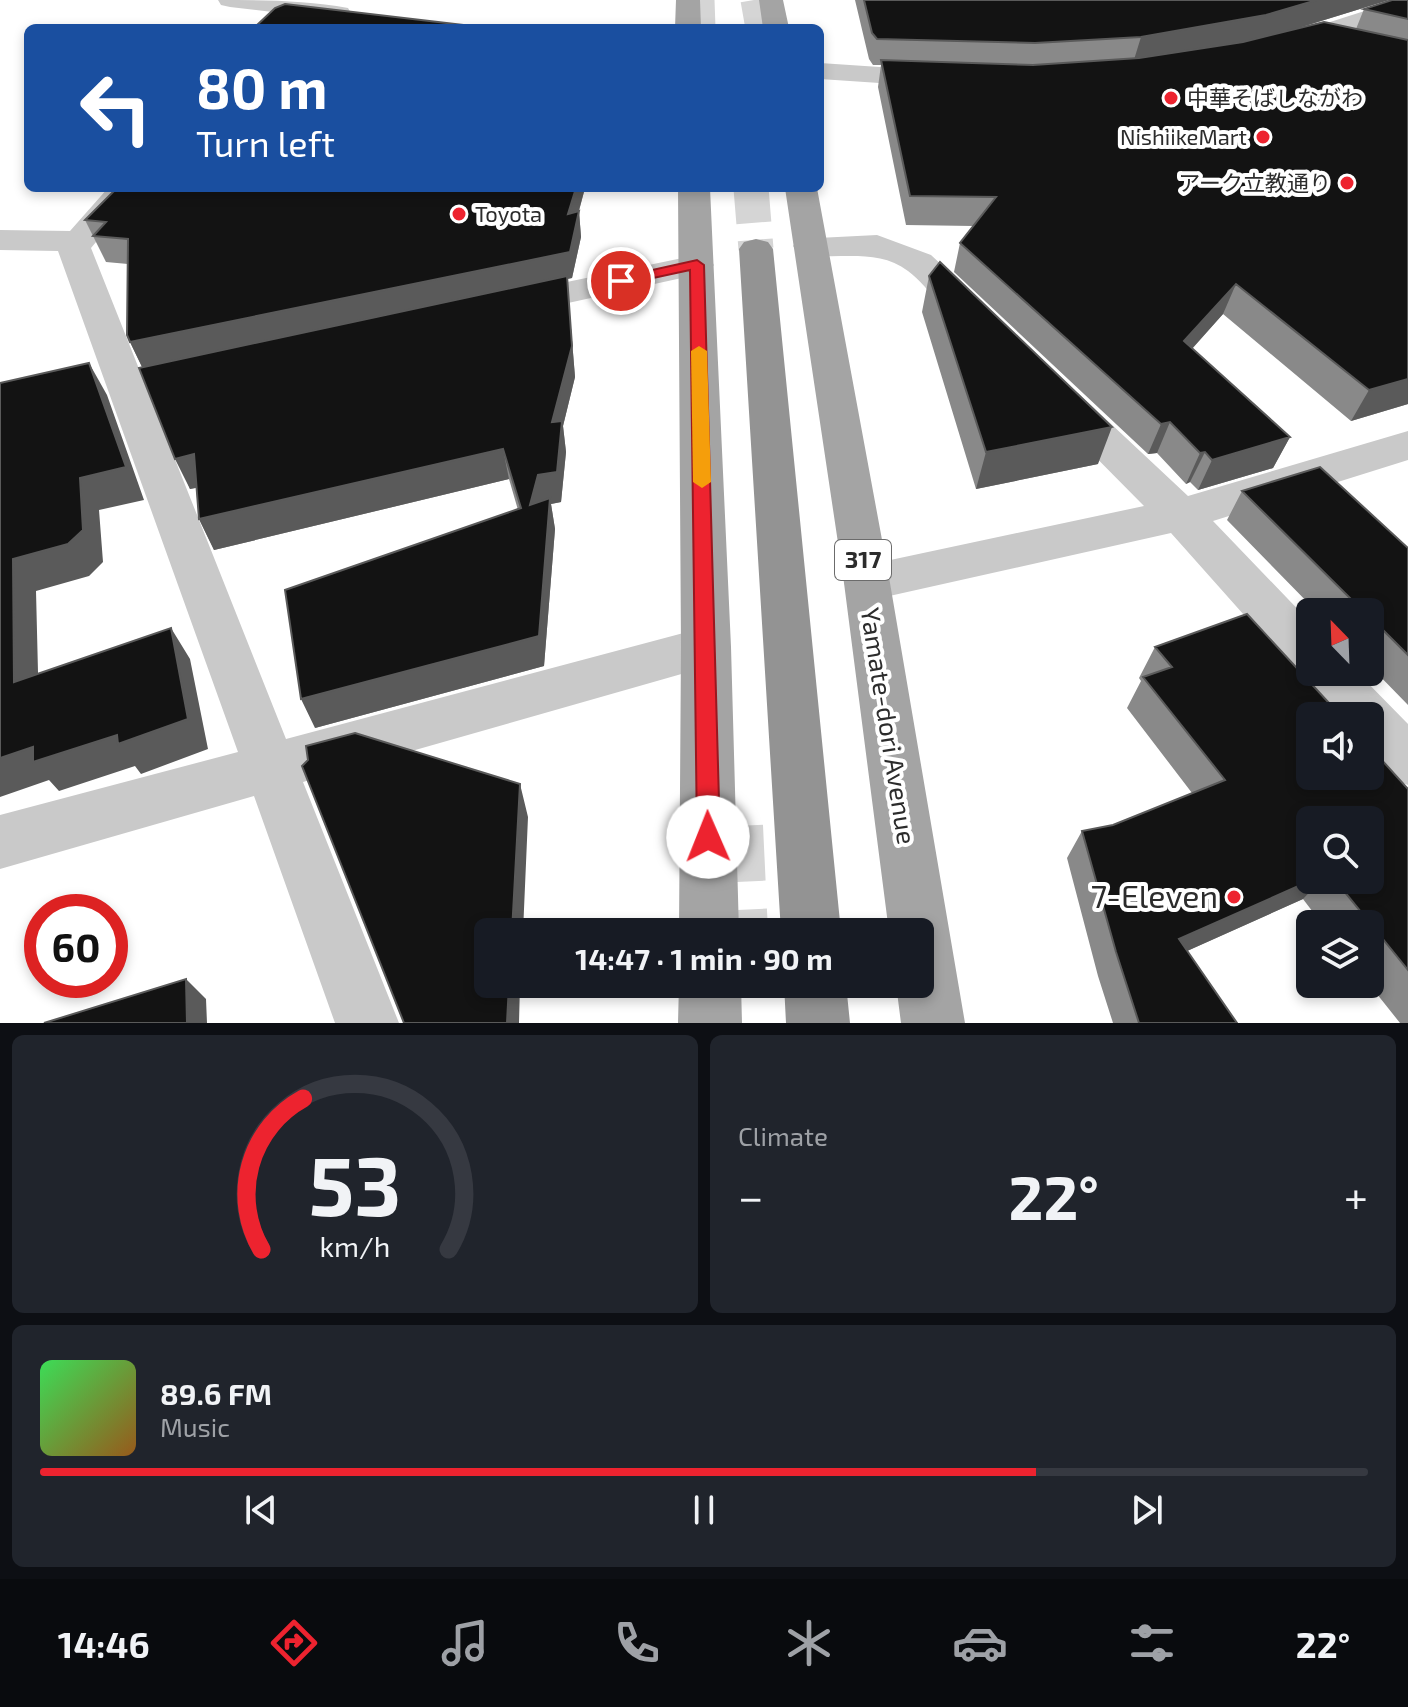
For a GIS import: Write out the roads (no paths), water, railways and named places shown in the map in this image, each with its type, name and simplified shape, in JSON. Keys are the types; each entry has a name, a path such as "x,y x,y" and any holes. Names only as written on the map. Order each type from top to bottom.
{"highway":[{"path":"756,249 810,918"},
{"path":"816,998 818,1023"}],"main road":[{"path":"688,0 688,24"},
{"path":"771,0 775,24"},
{"path":"694,192 706,647 709,918"},
{"name":"Yamate-dori Avenue","path":"802,192 867,583 918,918"},
{"path":"710,998 710,1023"},
{"name":"Yamate-dori Avenue","path":"929,998 933,1023"}],"street":[{"path":"230,0 298,4 356,15"},
{"path":"276,24 298,4"},
{"path":"1259,52 1313,38 1408,5"},
{"path":"1313,38 1354,46"},
{"path":"824,71 968,79"},
{"path":"121,192 74,247 143,385 270,768 367,1023"},
{"path":"0,240 76,241"},
{"path":"810,246 877,245 919,262 999,339"},
{"path":"471,314 697,265"},
{"path":"1044,383 1180,515 1296,640"},
{"path":"867,583 1180,515 1408,445"},
{"path":"0,842 706,647"},
{"path":"1338,686 1353,702"},
{"path":"1384,735 1408,761"}],"tunnel":[{"path":"701,0 702,24"},
{"path":"754,0 758,24"},
{"path":"751,192 756,249"},
{"path":"735,826 739,918"}],"place":[{"name":"中華そばしながわ","path":"1171,98"},
{"name":"NishiikeMart","path":"1263,137"},
{"name":"アーク立教通り","path":"1347,183"},
{"name":"Toyota","path":"459,214"},
{"name":"7-Eleven","path":"1234,897"}]}
